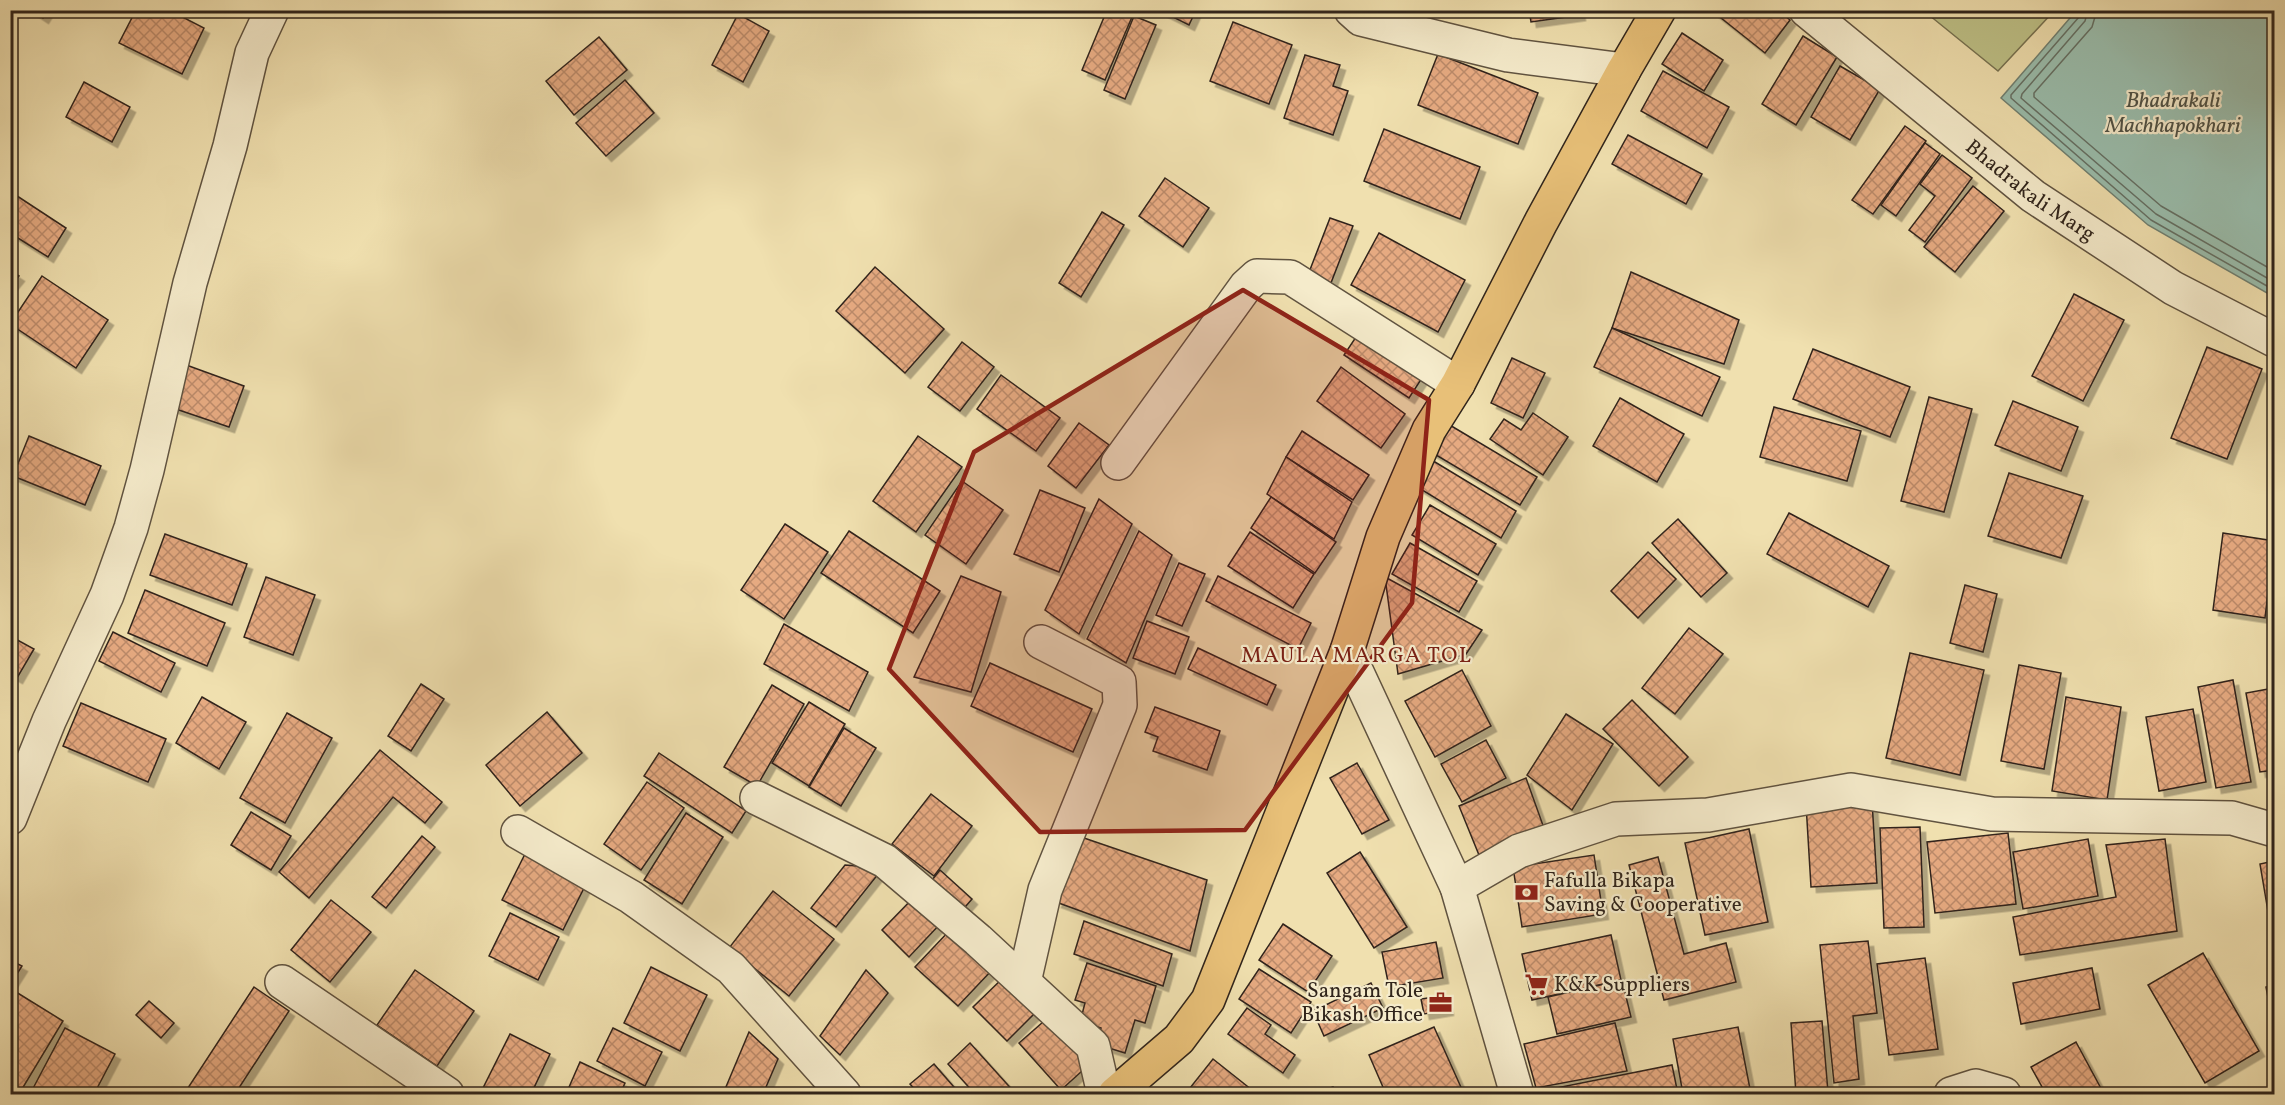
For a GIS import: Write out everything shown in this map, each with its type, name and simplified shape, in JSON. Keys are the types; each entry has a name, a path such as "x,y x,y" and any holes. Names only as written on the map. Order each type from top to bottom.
{"main road":[{"path":"1115,1095 1179,1039 1208,1000 1347,651 1383,537 1429,430 1458,384 1542,222 1659,10"}],"street":[{"path":"10,818 50,721 107,596 131,528 147,470 190,283 230,146 252,53 272,10"},
{"path":"1351,10 1360,19 1508,56 1624,70"},
{"name":"Bhadrakali Marg","path":"1806,10 2032,196 2173,288 2274,340"},
{"path":"1118,463 1246,286 1257,276 1290,277 1458,384"},
{"path":"1024,982 1045,890 1120,705 1119,682 1041,642"},
{"path":"1347,651 1457,888 1517,1095"},
{"path":"1457,888 1519,851 1616,819 1708,815 1851,790 1992,814 2232,818 2274,830"},
{"path":"757,798 885,861 978,940 1093,1046 1104,1095"},
{"path":"518,832 631,897 731,968 844,1095"},
{"path":"282,982 447,1095"},
{"path":"1951,1095 1976,1086 2004,1095"}],"highlighted area":[{"path":"1243,290 1429,400 1412,603 1245,830 1040,832 889,669 974,452"}],"green space":[{"path":"1924,10 2054,11 1998,71"}],"water":[{"name":"Bhadrakali Machhapokhari","path":"2076,11 2274,11 2274,297 2148,225 2001,98"}],"building":[{"path":"31,10 48,10 43,18"},
{"path":"136,10 169,10 204,28 182,74 119,43"},
{"path":"1107,10 1135,10 1105,80 1082,70"},
{"path":"1159,10 1196,10 1189,25"},
{"path":"1529,10 1579,10 1580,15 1531,22"},
{"path":"1711,10 1778,10 1790,20 1765,53"},
{"path":"738,14 769,31 743,82 712,65"},
{"path":"1134,16 1156,25 1125,99 1104,90"},
{"path":"1233,22 1292,45 1269,104 1210,81"},
{"path":"1682,33 1723,60 1704,91 1662,64"},
{"path":"1803,36 1837,57 1796,125 1762,104"},
{"path":"599,37 627,70 574,115 546,81"},
{"path":"1438,54 1538,93 1518,144 1418,105"},
{"path":"1305,55 1340,65 1333,86 1348,91 1333,135 1284,118"},
{"path":"1840,66 1880,89 1850,140 1811,117"},
{"path":"1663,71 1729,107 1707,148 1641,111"},
{"path":"625,80 654,113 606,156 576,123"},
{"path":"84,82 130,107 112,142 66,117"},
{"path":"1905,126 1926,141 1873,214 1852,200"},
{"path":"1384,129 1480,167 1460,219 1364,181"},
{"path":"1628,135 1702,174 1686,204 1612,164"},
{"path":"1925,143 1940,154 1896,216 1881,205"},
{"path":"1942,155 1972,178 1925,242 1909,230 1935,196 1920,184"},
{"path":"1165,178 1209,208 1183,247 1139,216"},
{"path":"1973,186 2004,211 1955,272 1924,247"},
{"path":"11,192 66,228 48,257 10,233"},
{"path":"1102,212 1124,225 1081,297 1059,283"},
{"path":"1330,218 1353,226 1329,288 1306,280"},
{"path":"1379,233 1465,280 1438,332 1351,285"},
{"path":"875,267 944,329 905,373 836,311"},
{"path":"10,270 19,276 10,287"},
{"path":"1631,272 1739,320 1724,364 1612,328"},
{"path":"42,276 108,320 76,368 10,324"},
{"path":"2074,294 2124,320 2083,401 2032,376"},
{"path":"1612,328 1720,377 1702,416 1594,367"},
{"path":"1358,334 1422,378 1409,398 1344,355"},
{"path":"962,342 994,367 960,411 928,387"},
{"path":"2207,347 2262,369 2227,459 2171,438"},
{"path":"1813,349 1910,387 1890,437 1793,399"},
{"path":"1512,358 1545,373 1523,418 1491,403"},
{"path":"178,362 244,386 229,427 164,405"},
{"path":"1341,367 1405,414 1381,448 1317,401"},
{"path":"1001,375 1060,418 1036,451 977,409"},
{"path":"1929,397 1972,409 1944,512 1901,501"},
{"path":"1620,398 1684,434 1657,482 1593,446"},
{"path":"2013,401 2078,427 2061,471 1995,445"},
{"path":"1774,407 1861,431 1847,481 1760,457"},
{"path":"1533,413 1568,437 1543,475 1490,439 1504,419 1521,430"},
{"path":"1079,423 1109,445 1076,488 1048,466"},
{"path":"1448,424 1537,477 1520,505 1431,452"},
{"path":"1302,431 1369,475 1353,500 1286,457"},
{"path":"29,436 101,466 85,505 13,476"},
{"path":"918,436 962,467 916,532 873,501"},
{"path":"1286,457 1352,502 1334,539 1267,494"},
{"path":"1430,459 1516,511 1501,538 1414,485"},
{"path":"2009,473 2083,496 2061,558 1988,536"},
{"path":"962,481 1003,510 966,564 925,535"},
{"path":"1040,490 1085,508 1059,572 1014,554"},
{"path":"1271,497 1336,542 1315,573 1251,528"},
{"path":"1099,499 1132,524 1079,634 1045,610"},
{"path":"1430,505 1496,544 1478,575 1412,535"},
{"path":"1789,513 1889,566 1868,607 1767,554"},
{"path":"1678,519 1727,573 1701,597 1652,543"},
{"path":"785,524 828,552 784,619 741,590"},
{"path":"849,531 940,591 913,633 821,573"},
{"path":"1139,531 1172,555 1126,663 1087,639"},
{"path":"1250,532 1314,574 1293,608 1228,566"},
{"path":"2223,533 2274,541 2265,618 2213,610"},
{"path":"165,534 247,564 232,605 150,575"},
{"path":"1410,543 1477,581 1459,612 1392,574"},
{"path":"1648,552 1676,579 1638,618 1611,591"},
{"path":"1179,563 1205,574 1182,626 1156,615"},
{"path":"961,576 1001,592 971,692 914,677"},
{"path":"1218,576 1311,623 1298,649 1206,601"},
{"path":"266,577 315,595 293,655 244,637"},
{"path":"1385,577 1482,630 1466,654 1398,674"},
{"path":"1965,585 1997,594 1983,652 1950,643"},
{"path":"145,590 225,623 207,666 128,633"},
{"path":"1147,621 1189,637 1175,674 1133,658"},
{"path":"784,624 868,672 849,711 764,664"},
{"path":"1689,628 1723,654 1675,714 1642,688"},
{"path":"113,632 175,663 161,692 99,661"},
{"path":"10,636 34,649 17,678 10,674"},
{"path":"1198,648 1276,685 1267,705 1188,669"},
{"path":"1910,653 1984,670 1960,775 1886,758"},
{"path":"990,663 1092,709 1073,752 971,706"},
{"path":"2019,665 2061,673 2044,769 2001,761"},
{"path":"1462,670 1491,726 1435,757 1405,701"},
{"path":"2233,680 2251,782 2216,788 2198,687"},
{"path":"421,684 444,699 411,751 388,736"},
{"path":"772,685 804,704 757,786 724,767"},
{"path":"2274,688 2274,770 2260,772 2246,693"},
{"path":"202,697 246,722 219,769 176,743"},
{"path":"2066,697 2121,707 2107,800 2052,791"},
{"path":"1632,700 1688,757 1659,786 1603,729"},
{"path":"809,702 845,724 809,786 772,763"},
{"path":"81,703 166,739 148,782 63,746"},
{"path":"1155,707 1220,731 1207,770 1153,751 1158,737 1145,732"},
{"path":"2193,709 2206,782 2159,791 2146,717"},
{"path":"547,712 582,753 520,806 486,765"},
{"path":"287,713 332,738 285,823 240,798"},
{"path":"1566,714 1613,744 1572,810 1527,775"},
{"path":"844,728 876,748 841,806 809,787"},
{"path":"1486,740 1506,778 1462,802 1441,764"},
{"path":"380,750 442,802 425,823 393,797 309,898 279,872"},
{"path":"659,753 746,811 732,833 644,776"},
{"path":"1357,763 1389,820 1362,834 1330,778"},
{"path":"1526,778 1545,831 1479,855 1459,806"},
{"path":"647,782 684,808 641,870 604,844"},
{"path":"931,794 972,826 934,876 892,844"},
{"path":"1872,801 1877,883 1811,887 1806,804"},
{"path":"251,812 291,836 271,870 231,845"},
{"path":"686,813 723,837 682,904 644,880"},
{"path":"1920,827 1924,927 1884,928 1880,828"},
{"path":"1749,829 1768,922 1705,935 1685,843"},
{"path":"2008,833 2016,904 1935,913 1927,842"},
{"path":"422,836 435,847 386,908 372,897"},
{"path":"1084,838 1207,880 1190,951 1056,902"},
{"path":"2088,839 2098,896 2023,909 2013,852"},
{"path":"2165,839 2177,931 2020,955 2013,917 2116,897 2106,845"},
{"path":"527,850 588,880 563,930 502,900"},
{"path":"1360,852 1407,927 1374,948 1327,873"},
{"path":"1594,855 1603,914 1522,927 1513,867"},
{"path":"1658,857 1684,954 1726,943 1736,982 1664,1000 1629,865"},
{"path":"2274,861 2274,947 2260,864"},
{"path":"845,865 883,868 836,927 811,908"},
{"path":"940,870 972,899 960,913 928,885"},
{"path":"773,891 834,939 789,996 729,948"},
{"path":"914,897 941,923 909,957 882,930"},
{"path":"331,900 371,932 330,982 291,950"},
{"path":"510,913 559,937 538,980 489,956"},
{"path":"1084,921 1172,954 1163,986 1074,954"},
{"path":"1283,924 1332,956 1308,992 1259,960"},
{"path":"950,930 992,970 958,1006 915,967"},
{"path":"1611,935 1621,980 1532,1000 1522,954"},
{"path":"1868,941 1877,1013 1853,1016 1859,1079 1834,1083 1820,945"},
{"path":"1436,942 1443,978 1389,987 1382,952"},
{"path":"2203,953 2259,1051 2205,1083 2148,985"},
{"path":"1925,958 1938,1049 1889,1055 1877,964"},
{"path":"10,960 22,966 10,985"},
{"path":"1087,963 1156,986 1145,1023 1135,1020 1125,1053 1096,1044 1101,1028 1080,1022 1085,1003 1075,1000"},
{"path":"651,967 707,995 680,1051 624,1023"},
{"path":"2092,968 2100,1009 2021,1024 2013,983"},
{"path":"1259,969 1311,1002 1291,1033 1239,999"},
{"path":"415,970 474,1011 437,1066 377,1025"},
{"path":"866,970 888,993 840,1055 820,1036"},
{"path":"1006,975 1039,1009 1007,1041 973,1007"},
{"path":"1622,980 1631,1017 1557,1034 1548,997"},
{"path":"1371,983 1383,1008 1324,1036 1313,1011"},
{"path":"2274,985 2274,1022 2273,1023 2266,987"},
{"path":"254,987 289,1011 235,1094 184,1094"},
{"path":"16,992 63,1021 19,1094 10,1090 10,1001"},
{"path":"1445,995 1448,1010 1424,1014 1421,999"},
{"path":"149,1001 174,1023 161,1038 136,1015"},
{"path":"1247,1008 1271,1025 1265,1034 1295,1055 1283,1073 1228,1034"},
{"path":"1051,1015 1092,1062 1061,1090 1019,1043"},
{"path":"1822,1021 1828,1092 1796,1094 1791,1023"},
{"path":"1615,1023 1627,1071 1536,1088 1524,1044"},
{"path":"1434,1027 1464,1094 1386,1094 1369,1055"},
{"path":"1738,1027 1750,1089 1723,1094 1683,1094 1673,1039"},
{"path":"65,1028 115,1054 94,1094 30,1094"},
{"path":"613,1028 662,1052 645,1086 597,1061"},
{"path":"749,1032 778,1059 763,1094 723,1094"},
{"path":"510,1034 550,1054 531,1094 491,1094 482,1090"},
{"path":"2076,1042 2104,1094 2046,1094 2031,1067"},
{"path":"970,1043 1016,1094 975,1094 948,1064"},
{"path":"1213,1059 1257,1094 1186,1093"},
{"path":"580,1062 625,1083 620,1094 566,1094"},
{"path":"934,1064 960,1094 919,1094 910,1084"},
{"path":"1672,1065 1678,1094 1536,1094 1536,1092"},
{"path":"1333,1087 1336,1094 1322,1094 1321,1091"},
{"path":"802,1088 807,1094 794,1094"}],"place":[{"name":"Fafulla Bikapa Saving & Cooperative","path":"1526,892"},
{"name":"K&K Suppliers","path":"1536,984"},
{"name":"Sangam Tole Bikash Office","path":"1441,1002"}],"district":[{"name":"MAULA MARGA TOL","path":"1357,654"}]}
